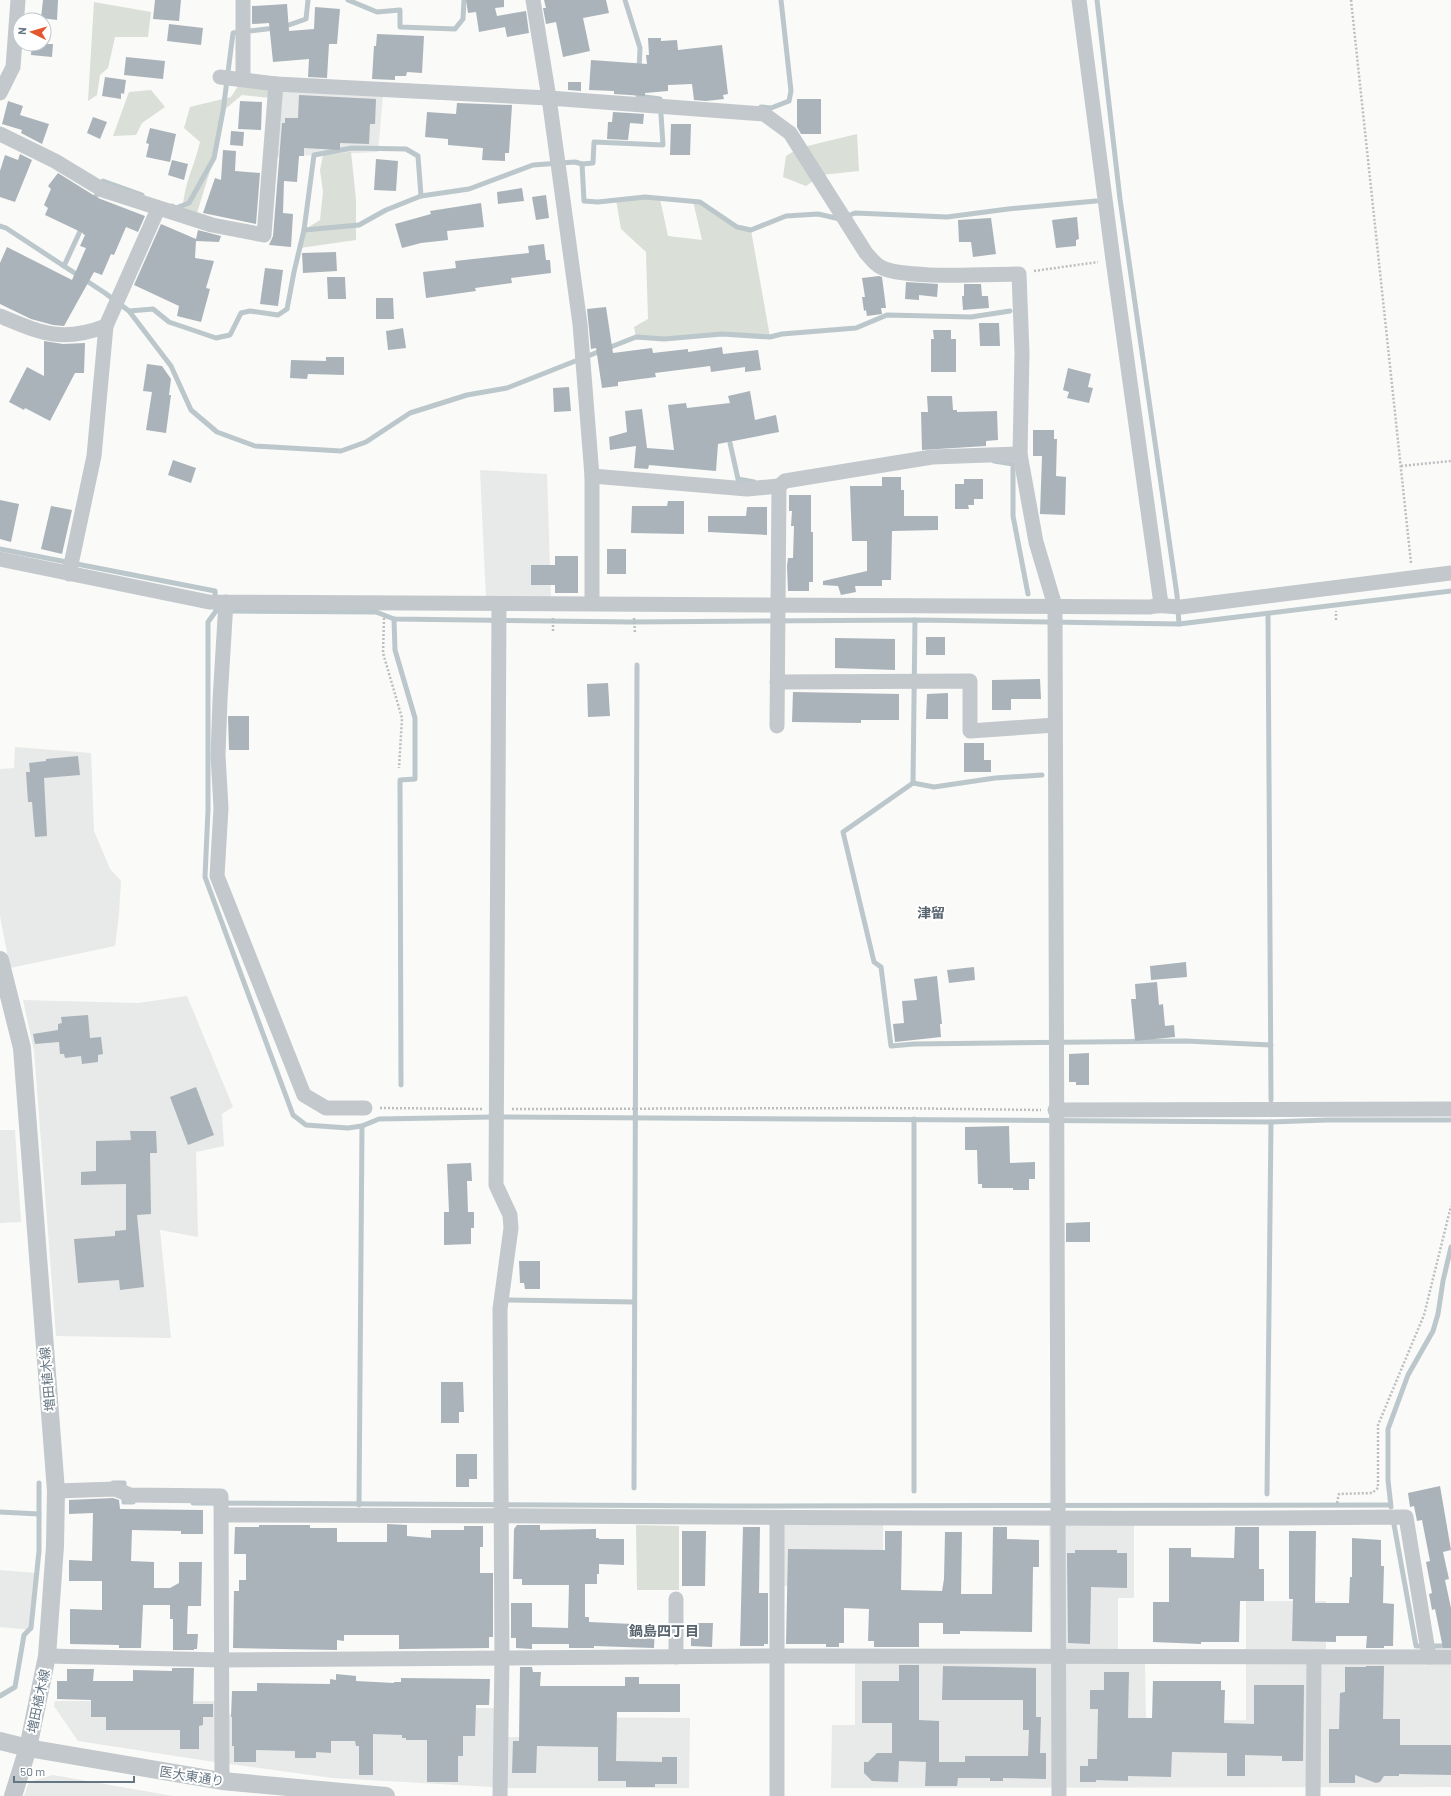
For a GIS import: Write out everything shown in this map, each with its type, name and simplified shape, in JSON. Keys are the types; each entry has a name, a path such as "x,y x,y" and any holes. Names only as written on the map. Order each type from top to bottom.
{"street":[{"path":"0,93 13,67 18,0"},
{"path":"243,0 244,31 232,78 276,84 549,98 764,114 790,133 866,254 879,267 897,271 925,274 1019,274 1022,353 1020,454 1036,542 1054,614 1055,1117 1059,1510 1059,1796"},
{"path":"533,0 549,98 582,356 592,476 592,603"},
{"path":"1079,0 1113,260 1172,606"},
{"path":"0,134 55,161 99,188 158,209 212,225 264,235 276,84"},
{"path":"71,567 94,456 106,326 158,209"},
{"path":"0,316 38,332 61,336 86,333 106,326"},
{"path":"592,476 747,489 932,457 1020,454"},
{"path":"777,726 777,608 782,483"},
{"path":"0,559 71,567 221,606 592,603 1054,614 1172,606 1451,573"},
{"path":"499,604 496,1185 510,1215 511,1228 500,1309 502,1658 500,1796"},
{"path":"221,606 218,755 221,808 217,876 304,1096 326,1108 360,1108"},
{"path":"777,682 970,681 970,731 1055,725"},
{"name":"増田植木線","path":"0,960 22,1048 56,1492 55,1546 47,1656 28,1748 13,1796"},
{"path":"1055,1117 1451,1109"},
{"path":"56,1492 115,1489 130,1496 222,1507 501,1508 776,1518 1059,1510 1406,1518 1428,1650"},
{"path":"222,1507 222,1789"},
{"path":"776,1518 777,1796"},
{"path":"676,1598 676,1657"},
{"path":"47,1656 222,1660 777,1656 1314,1657 1428,1650 1451,1657"},
{"path":"1313,1796 1314,1657"},
{"name":"医大東通り","path":"0,1741 222,1789 386,1796"}],"path":[{"path":"1351,0 1412,578"},
{"path":"1019,274 1113,260"},
{"path":"1400,466 1451,461"},
{"path":"1336,611 1336,620"},
{"path":"384,618 384,653 402,718 400,768"},
{"path":"630,1109 897,1108 1055,1117"},
{"path":"1336,1500 1339,1494 1372,1493 1378,1488 1378,1425 1424,1315 1451,1206"}],"shaded area":[{"path":"94,2 151,12 148,37 115,37 108,68 100,75 97,95 88,101"},
{"path":"240,83 269,87 270,98 242,95 223,111 214,158 196,216 183,212 183,203 187,185 200,142 184,128 190,107 231,97"},
{"path":"151,90 165,107 142,123 136,135 113,136 129,92"},
{"path":"281,91 383,95 378,152 276,157"},
{"path":"857,134 859,171 821,175 806,186 783,177 786,156 799,148"},
{"path":"351,152 356,200 356,240 300,248 304,230 320,220 323,192 320,170 323,155"},
{"path":"645,197 660,199 668,236 702,240 693,201 700,202 737,227 751,230 770,337 722,334 664,339 636,337 634,327 648,319 646,252 621,229 616,200"},
{"path":"480,470 547,474 551,599 486,599"},
{"path":"15,747 91,753 94,831 110,869 121,881 115,946 10,968 0,916 0,769 14,768"},
{"path":"187,996 233,1107 222,1114 224,1146 196,1152 198,1237 160,1230 171,1338 56,1336 34,1051 23,1000 138,1003"},
{"path":"0,1130 15,1130 21,1222 0,1223"},
{"path":"1134,1523 1134,1598 1118,1598 1118,1662 1145,1662 1146,1720 1246,1720 1246,1601 1326,1601 1326,1661 1451,1661 1451,1787 831,1788 832,1725 855,1725 855,1663 1050,1663 1049,1524"},
{"path":"636,1525 679,1526 679,1590 637,1590"},
{"path":"783,1525 883,1525 883,1586 783,1586"},
{"path":"0,1570 36,1573 31,1630 0,1627"},
{"path":"55,1701 218,1701 219,1714 422,1715 423,1708 498,1708 498,1737 546,1737 546,1717 690,1718 689,1788 510,1788 332,1778 208,1761 78,1741 54,1706"},
{"path":"53,1775 173,1796 24,1796 29,1782"}],"building":[{"path":"43,0 58,0 57,20 52,19 52,12 42,12"},
{"path":"155,0 181,0 179,21 153,19"},
{"path":"466,0 504,0 504,7 495,8 497,16 526,11 529,33 507,37 505,27 479,32 476,12 468,13"},
{"path":"544,0 606,0 609,13 583,18 590,51 563,57 556,22 546,24 543,8 546,8"},
{"path":"287,4 289,31 314,29 315,7 340,9 337,44 329,44 327,78 308,77 309,59 273,62 269,23 252,24 252,6"},
{"path":"169,24 203,28 201,45 167,41"},
{"path":"377,34 424,36 422,73 407,72 406,76 395,76 395,80 372,79 374,46 376,46"},
{"path":"648,38 661,38 661,41 677,40 678,50 722,45 728,94 723,95 724,99 706,101 694,100 692,84 668,85 668,91 645,93 645,96 614,94 614,91 589,90 591,60 647,64 646,55 649,55"},
{"path":"53,44 52,57 31,55 31,52 52,52"},
{"path":"126,57 165,61 163,79 124,75"},
{"path":"105,77 126,80 124,94 121,93 121,99 102,96"},
{"path":"568,82 581,82 581,91 568,90"},
{"path":"299,95 376,99 375,124 370,124 369,144 340,143 340,150 304,148 304,156 299,156 297,182 284,181 283,213 293,214 291,247 269,245 273,236 282,123 285,123 285,118 298,118"},
{"path":"797,99 821,99 821,134 801,134 797,127"},
{"path":"8,101 23,106 20,115 49,124 42,144 21,133 22,130 2,124"},
{"path":"240,101 262,102 261,130 238,129"},
{"path":"457,103 512,105 509,153 505,153 505,161 482,160 483,148 448,145 448,139 425,137 427,112 456,114"},
{"path":"613,112 644,114 643,124 630,123 628,140 607,139 608,122 612,122"},
{"path":"93,117 107,122 100,139 87,133"},
{"path":"671,124 691,124 690,155 670,155"},
{"path":"150,128 176,134 170,162 146,157 149,144 146,143"},
{"path":"231,131 244,132 243,146 230,145"},
{"path":"223,150 236,151 235,171 260,173 256,224 203,213 215,178 221,180"},
{"path":"20,154 32,160 15,202 0,197 0,171 5,155 18,160"},
{"path":"376,159 398,161 396,191 374,190"},
{"path":"172,160 188,164 184,180 168,175"},
{"path":"58,173 98,198 145,216 138,232 126,227 114,255 111,254 102,275 94,272 64,326 53,325 31,319 0,304 0,263 7,247 72,280 86,248 80,246 85,235 45,215 48,208 44,205 51,189 48,186"},
{"path":"522,188 524,201 498,204 497,192"},
{"path":"546,195 549,218 536,220 532,197"},
{"path":"481,203 484,227 447,231 448,240 421,243 402,248 395,224 431,214 430,211"},
{"path":"1077,217 1079,239 1076,240 1076,246 1056,248 1052,220"},
{"path":"991,218 996,254 973,257 971,242 959,242 958,220"},
{"path":"161,224 196,239 198,230 221,236 219,242 196,241 195,258 214,261 206,288 210,289 201,322 177,316 179,306 134,285"},
{"path":"544,244 546,260 550,260 551,273 511,278 512,283 475,288 476,291 426,298 423,272 456,268 455,261 529,253 528,246"},
{"path":"336,252 337,271 303,273 302,253"},
{"path":"265,268 283,270 278,306 260,304"},
{"path":"327,277 345,277 346,299 328,299"},
{"path":"882,277 886,308 881,308 882,314 867,316 866,310 864,311 862,297 865,297 862,278"},
{"path":"906,282 938,284 937,297 919,295 919,300 905,299"},
{"path":"964,284 981,284 982,296 988,296 989,308 963,310 962,296 964,296"},
{"path":"376,298 393,298 394,319 376,319"},
{"path":"606,307 613,353 652,348 653,353 688,349 688,352 722,347 723,354 758,350 761,370 745,372 745,367 711,372 710,366 655,373 656,377 618,382 618,386 602,388 596,348 591,349 587,309"},
{"path":"979,323 999,323 1000,346 980,346"},
{"path":"403,328 406,348 388,350 386,331"},
{"path":"933,330 951,330 951,339 956,339 956,372 931,372 931,339 934,339"},
{"path":"44,341 63,344 85,343 84,373 75,373 50,421 25,408 24,410 9,402 27,367 44,376"},
{"path":"326,357 344,357 344,375 308,374 307,379 290,378 291,360 326,361"},
{"path":"147,364 162,366 171,379 169,395 171,395 166,433 146,430 152,392 143,391"},
{"path":"1068,368 1091,374 1088,387 1093,388 1089,403 1067,398 1069,392 1063,390"},
{"path":"569,387 571,411 554,412 553,388"},
{"path":"750,391 755,420 776,415 779,432 718,444 716,471 649,465 648,469 634,468 636,446 610,450 609,437 627,432 625,411 642,409 647,448 674,450 668,405 686,403 687,408 730,403 728,396"},
{"path":"927,396 952,396 953,410 957,410 957,412 997,411 998,440 986,441 986,446 922,450 921,412 928,412"},
{"path":"1033,430 1054,430 1054,439 1057,439 1056,476 1066,477 1065,515 1040,514 1042,456 1033,456"},
{"path":"173,460 196,468 191,483 168,475"},
{"path":"882,477 901,477 901,490 904,490 904,516 938,516 938,530 892,531 891,580 882,580 882,586 855,586 856,592 841,595 838,586 823,585 823,581 867,571 867,541 852,541 850,486 882,486"},
{"path":"964,479 983,479 983,499 974,499 974,505 968,505 969,509 955,509 955,484 964,484"},
{"path":"789,495 811,495 813,582 809,582 809,591 788,591 787,566 788,558 793,558 794,526 791,526 792,511 789,511"},
{"path":"0,500 19,504 11,542 0,539"},
{"path":"668,501 684,501 684,534 631,533 632,506 667,506"},
{"path":"51,506 72,510 62,554 41,549"},
{"path":"747,507 767,507 767,535 708,532 708,516 746,516"},
{"path":"607,549 626,549 626,574 607,574"},
{"path":"555,556 578,556 578,593 555,593 555,585 531,585 531,565 555,565"},
{"path":"926,637 945,637 945,655 926,655"},
{"path":"835,638 895,639 895,670 835,668"},
{"path":"1040,679 1041,699 1011,699 1011,710 992,710 992,680"},
{"path":"608,683 610,716 588,717 587,684"},
{"path":"793,692 899,694 899,720 861,720 861,723 792,722"},
{"path":"948,693 948,719 926,719 927,694"},
{"path":"228,716 249,716 249,750 229,750"},
{"path":"964,743 984,743 984,760 991,760 991,772 964,772"},
{"path":"78,756 80,775 44,778 47,836 35,837 32,802 28,802 26,772 30,772 29,763 46,761 46,759"},
{"path":"1186,962 1187,977 1151,980 1150,966"},
{"path":"974,967 975,980 949,983 947,970"},
{"path":"937,976 942,1024 940,1024 941,1037 895,1042 893,1024 904,1023 902,1001 917,1000 914,979"},
{"path":"1157,982 1159,1005 1163,1004 1165,1026 1174,1025 1175,1037 1135,1041 1131,999 1136,999 1135,984"},
{"path":"88,1015 90,1038 101,1037 103,1054 98,1055 98,1062 82,1064 81,1056 65,1058 64,1054 60,1054 59,1042 35,1044 33,1034 58,1030 58,1024 62,1023 61,1017"},
{"path":"1089,1053 1089,1085 1076,1085 1076,1082 1069,1082 1069,1054"},
{"path":"196,1087 214,1135 188,1145 170,1097"},
{"path":"1009,1126 1010,1163 1035,1162 1035,1179 1029,1179 1029,1190 1013,1190 1013,1188 982,1188 982,1184 978,1184 977,1150 965,1150 965,1127"},
{"path":"130,1131 156,1131 157,1153 150,1153 151,1214 137,1215 144,1287 120,1290 119,1280 78,1283 74,1239 115,1236 115,1231 126,1230 126,1184 81,1185 81,1172 96,1171 96,1141 131,1140"},
{"path":"471,1163 472,1181 467,1181 468,1212 474,1212 474,1228 471,1228 471,1244 444,1245 444,1212 449,1212 447,1164"},
{"path":"1090,1222 1090,1242 1066,1242 1066,1223"},
{"path":"519,1261 540,1261 540,1289 525,1289 524,1283 520,1283"},
{"path":"441,1382 463,1382 464,1412 459,1412 459,1423 441,1423"},
{"path":"456,1454 477,1454 477,1479 469,1479 469,1487 456,1487"},
{"path":"1440,1486 1451,1550 1443,1552 1449,1579 1445,1580 1451,1608 1451,1648 1443,1648 1435,1609 1432,1610 1429,1594 1432,1593 1426,1562 1430,1561 1422,1520 1417,1521 1414,1506 1410,1507 1408,1493"},
{"path":"113,1498 119,1500 120,1509 203,1510 203,1534 181,1534 181,1531 132,1530 131,1561 154,1562 154,1588 170,1588 179,1583 179,1562 202,1562 201,1606 188,1606 187,1634 198,1634 197,1649 173,1650 173,1619 170,1619 170,1605 143,1605 141,1648 119,1648 119,1645 70,1644 70,1609 102,1610 102,1581 69,1581 69,1560 92,1561 93,1513 69,1514 69,1500"},
{"path":"387,1524 407,1525 407,1536 431,1538 431,1530 464,1530 464,1526 483,1526 483,1547 480,1547 480,1573 493,1573 493,1637 489,1637 489,1648 399,1649 399,1635 344,1635 344,1641 337,1640 337,1650 233,1648 234,1591 239,1591 239,1580 246,1580 246,1554 234,1554 235,1527 259,1527 259,1525 310,1525 310,1528 337,1528 337,1542 387,1542"},
{"path":"517,1525 540,1525 540,1530 596,1529 596,1538 624,1539 624,1565 599,1564 597,1584 585,1584 585,1617 589,1617 589,1622 655,1625 654,1648 594,1646 594,1648 569,1648 569,1644 532,1644 532,1649 516,1648 516,1638 511,1638 511,1603 532,1603 532,1627 568,1628 569,1585 522,1585 522,1579 513,1579 514,1529"},
{"path":"743,1527 760,1527 759,1593 768,1593 768,1644 764,1644 764,1646 740,1646"},
{"path":"993,1527 1007,1527 1007,1539 1039,1540 1039,1567 1033,1567 1032,1632 960,1631 960,1634 943,1634 943,1623 919,1623 919,1647 874,1647 874,1641 868,1641 869,1609 844,1608 844,1643 839,1643 839,1647 826,1647 826,1644 786,1644 788,1549 885,1550 885,1531 902,1531 901,1590 942,1591 944,1579 945,1532 962,1532 961,1594 992,1594"},
{"path":"1235,1527 1259,1527 1259,1569 1264,1569 1264,1601 1240,1601 1239,1642 1201,1642 1201,1644 1153,1642 1153,1602 1169,1602 1169,1548 1191,1548 1191,1557 1234,1558"},
{"path":"682,1531 706,1531 705,1586 682,1586"},
{"path":"1289,1531 1316,1531 1315,1603 1349,1603 1350,1577 1352,1577 1352,1538 1381,1540 1381,1566 1384,1566 1383,1603 1394,1604 1393,1646 1384,1646 1384,1648 1366,1648 1367,1636 1336,1636 1336,1642 1292,1641 1293,1599 1289,1599"},
{"path":"1075,1550 1117,1550 1117,1553 1127,1553 1127,1588 1091,1587 1090,1644 1068,1643 1067,1553 1075,1553"},
{"path":"691,1623 713,1623 712,1647 691,1646"},
{"path":"899,1665 919,1665 919,1720 939,1721 939,1762 965,1762 965,1756 1028,1756 1029,1730 1023,1730 1023,1700 942,1700 943,1666 1036,1668 1036,1717 1041,1717 1040,1753 1046,1753 1046,1779 1003,1778 1003,1781 990,1781 990,1778 958,1778 957,1786 925,1786 926,1762 899,1761 898,1782 872,1781 864,1773 864,1762 868,1762 877,1753 892,1753 892,1723 862,1723 862,1681 899,1681"},
{"path":"1384,1666 1383,1719 1400,1719 1400,1745 1451,1745 1451,1775 1399,1774 1399,1776 1384,1776 1380,1782 1376,1783 1355,1775 1355,1783 1329,1783 1329,1729 1339,1729 1340,1693 1345,1692 1345,1667"},
{"path":"520,1667 532,1667 533,1672 541,1672 540,1686 625,1686 625,1677 639,1677 639,1684 680,1684 680,1712 617,1712 616,1761 662,1762 662,1757 677,1757 677,1784 655,1784 655,1787 626,1787 626,1781 598,1781 598,1747 537,1746 536,1773 512,1773 513,1741 519,1741"},
{"path":"172,1668 194,1668 193,1704 213,1704 213,1717 203,1717 203,1725 199,1726 199,1749 180,1749 180,1730 106,1730 106,1717 91,1717 91,1700 57,1699 57,1681 67,1681 67,1669 94,1669 93,1681 133,1681 133,1670 172,1671"},
{"path":"1104,1672 1129,1672 1128,1718 1152,1718 1153,1681 1221,1681 1221,1690 1225,1690 1224,1723 1254,1724 1254,1685 1304,1685 1303,1761 1282,1761 1282,1756 1245,1755 1245,1776 1227,1776 1227,1753 1172,1752 1171,1777 1128,1776 1128,1781 1096,1780 1096,1782 1080,1782 1080,1766 1088,1766 1088,1759 1097,1759 1098,1709 1090,1709 1090,1690 1104,1690"},
{"path":"336,1674 356,1676 356,1681 394,1683 401,1682 401,1678 490,1679 489,1705 476,1705 475,1736 463,1736 463,1756 458,1756 458,1782 427,1782 427,1740 406,1740 406,1738 402,1738 402,1735 373,1734 373,1775 359,1775 359,1746 356,1746 355,1741 331,1741 331,1753 316,1752 316,1758 295,1758 295,1751 256,1750 256,1762 234,1762 231,1717 232,1691 257,1691 257,1683 330,1684 330,1679 336,1680"}],"waterway":[{"path":"283,27 306,19 308,0"},
{"path":"348,0 377,12 400,10 400,27 455,29 463,19 464,0"},
{"path":"625,0 640,48 639,70"},
{"path":"761,107 771,108 789,101 791,91 781,0"},
{"path":"1097,0 1120,199 1177,595 1179,624 1451,591"},
{"path":"172,206 176,208 189,203 214,158 223,111 233,33 275,28"},
{"path":"582,164 593,163 594,142 663,145 660,99 638,96 638,90"},
{"path":"304,230 314,155 352,148 406,149 418,156 421,196"},
{"path":"129,311 153,309 169,322 216,338 230,335 241,313 250,311 278,315 287,309 304,230 359,225 386,210 421,196 469,189 533,165 575,162 582,164 584,201 598,202 645,197 700,202 737,227 751,230 786,216 818,214 840,219 855,213 947,217 1008,209 1096,201"},
{"path":"94,201 103,181 142,195"},
{"path":"0,226 6,228 105,293 129,311 171,366 191,410 217,432 255,446 341,451 366,442 410,413 467,395 507,388 636,337 664,339 722,334 770,337 782,334 856,328 887,315 971,317 1010,311"},
{"path":"64,266 82,227"},
{"path":"730,443 738,479 754,482"},
{"path":"994,461 1013,464 1013,516 1028,594"},
{"path":"0,549 215,591 216,611 208,622 208,810 205,877 293,1115 306,1125 348,1128 362,1126 379,1119 493,1117 1271,1122 1327,1120 1451,1120"},
{"path":"227,611 376,612 394,619 631,622 915,620 1179,624"},
{"path":"1268,615 1271,1100"},
{"path":"394,619 395,650 415,718 415,779 400,780 401,1085"},
{"path":"915,620 913,783 843,832 874,962 881,967 891,1046 914,1044 1185,1041 1271,1045"},
{"path":"634,1488 637,665"},
{"path":"913,783 934,787 995,778 1042,775"},
{"path":"914,1119 914,1491"},
{"path":"1267,1494 1271,1122"},
{"path":"359,1505 362,1126"},
{"path":"1391,1507 1388,1480 1388,1429 1408,1375 1433,1331 1438,1314 1443,1281 1451,1247"},
{"path":"508,1300 634,1302"},
{"path":"0,1512 39,1514 39,1483"},
{"path":"113,1483 124,1483 124,1502 133,1502"},
{"path":"193,1503 732,1506 1390,1505"},
{"path":"0,1696 15,1687 24,1635 31,1628 39,1551 39,1514"},
{"path":"1393,1519 1416,1646 1451,1646"}],"district":[{"name":"津留","path":"931,912"},
{"name":"鍋島四丁目","path":"664,1630"}]}
